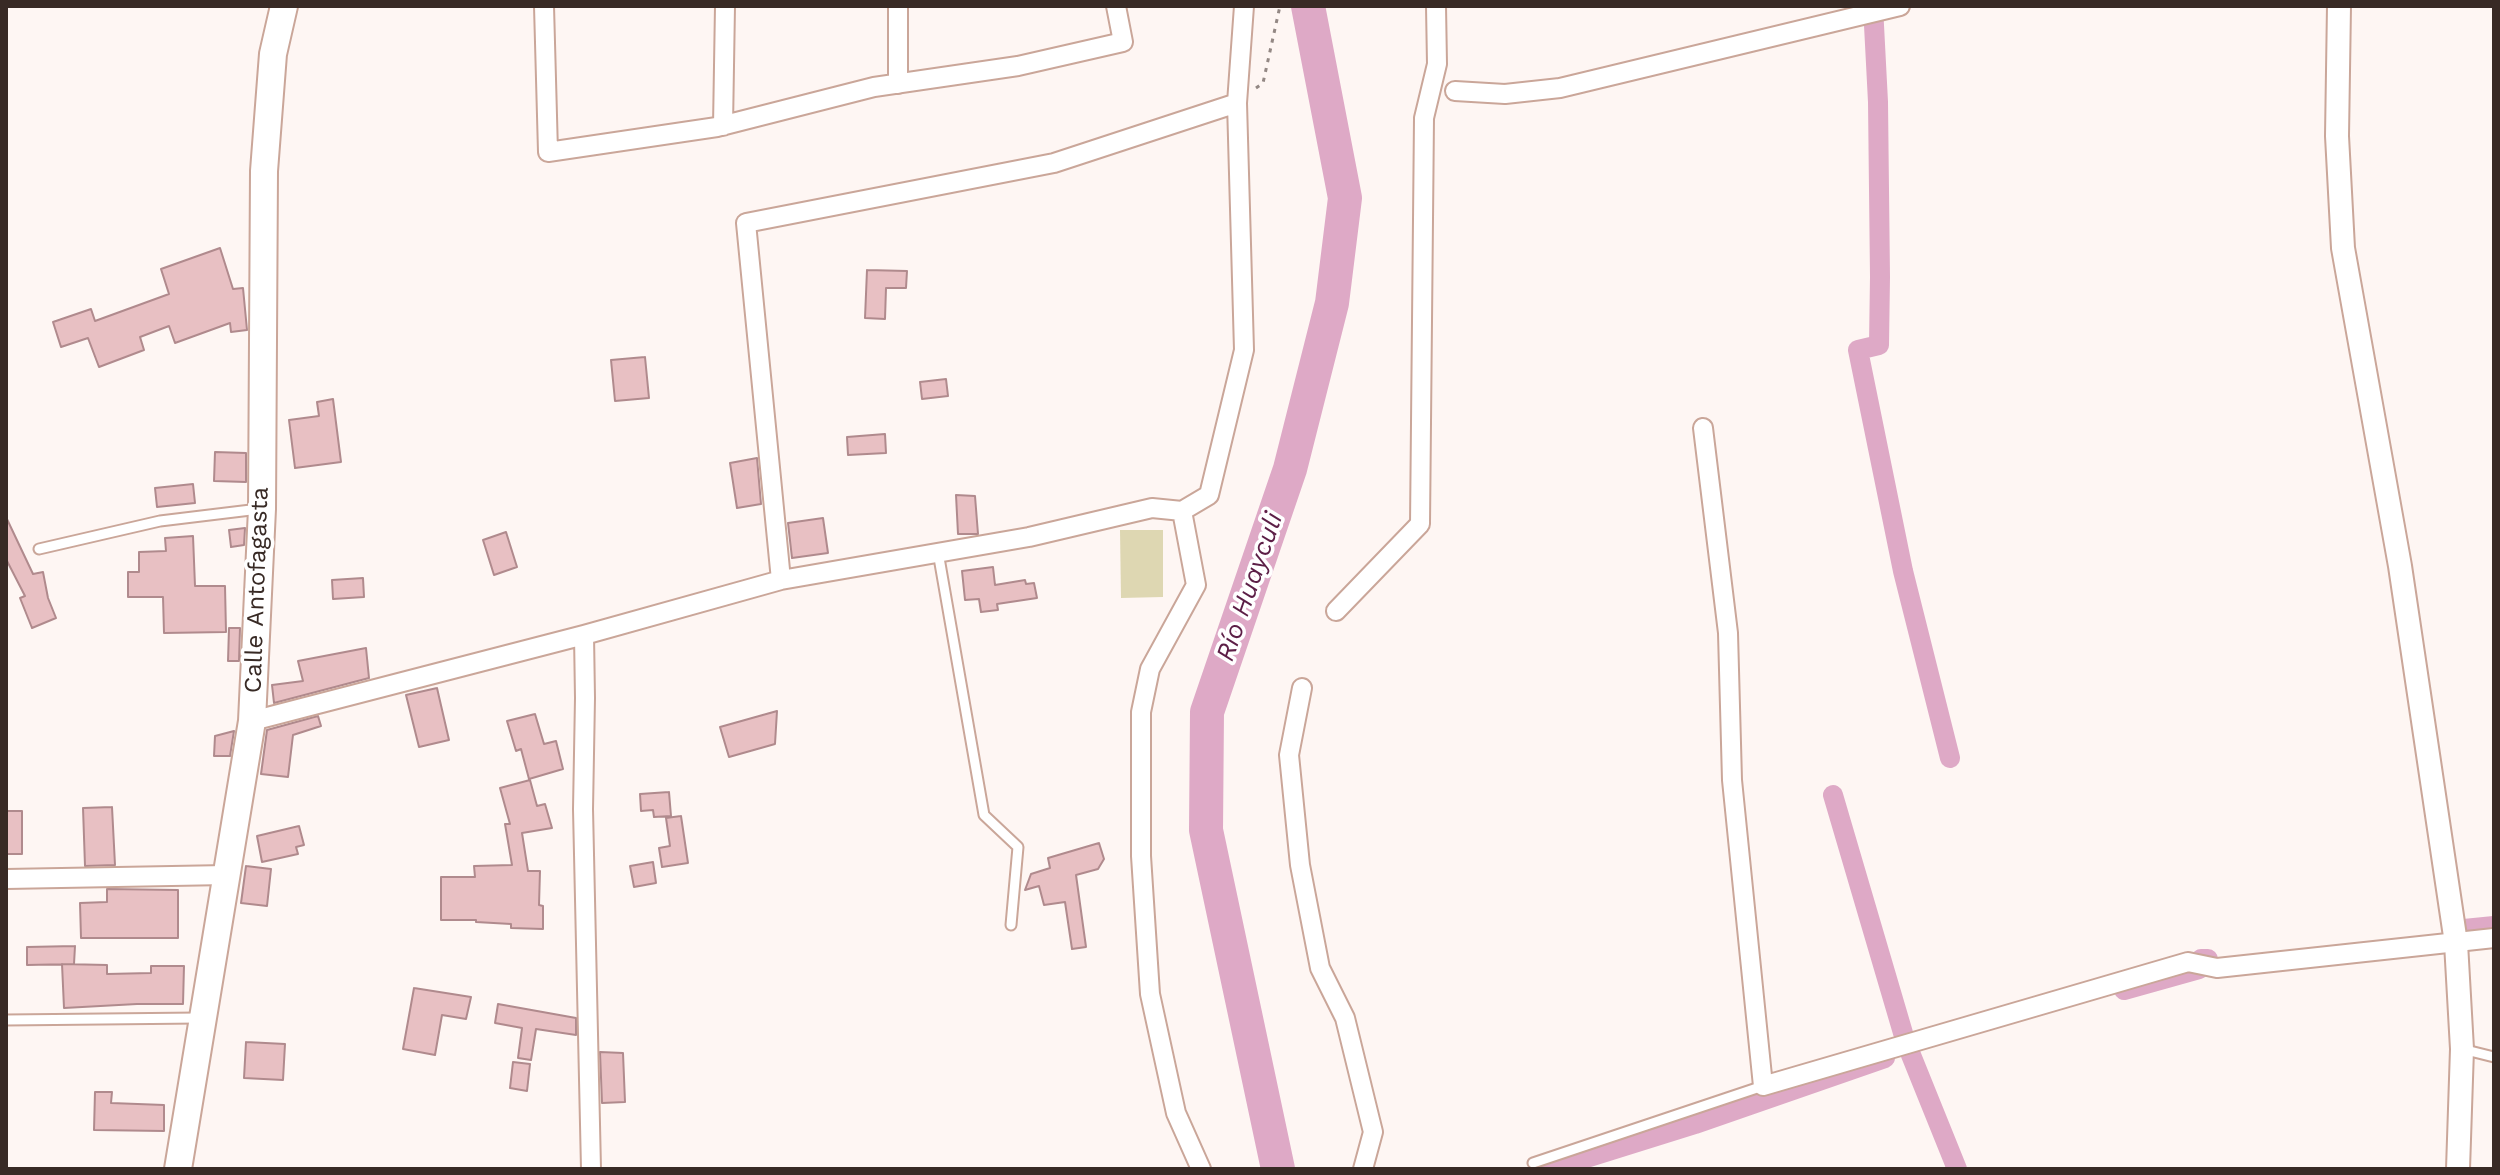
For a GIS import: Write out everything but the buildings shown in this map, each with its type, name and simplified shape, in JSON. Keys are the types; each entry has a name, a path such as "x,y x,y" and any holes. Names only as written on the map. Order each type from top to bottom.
{"main road":[{"name":"Calle Antofagasta","path":"178,1169 252,721 262,509 264,171 273,54 284,6"}],"street":[{"path":"544,6 548,152 723,126 874,87 1018,66 1123,42 1116,6"},
{"path":"723,126 725,6"},
{"path":"898,6 898,84"},
{"path":"252,721 584,635 781,580 1029,537 1152,508 1182,511 1209,495 1244,350 1237,103 1244,6"},
{"path":"1336,611 1420,524 1424,118 1437,64 1436,6"},
{"path":"1455,91 1505,94 1560,88 1900,6"},
{"path":"2339,6 2337,136 2343,248 2400,566 2456,943 2462,1049 2458,1169"},
{"path":"781,580 746,223 1054,163 1237,103"},
{"path":"1703,428 1728,633 1732,780 1763,1086 2188,962 2217,968 2494,938"},
{"path":"1182,511 1196,585 1150,669 1141,712 1141,856 1150,994 1176,1113 1201,1169"},
{"path":"584,635 583,809 591,1169"},
{"path":"1302,688 1289,755 1300,865 1320,968 1345,1018 1373,1132 1363,1169"},
{"path":"6,879 227,875"}],"lane":[{"path":"39,549 160,521 262,509"},
{"path":"938,552 984,815 1018,847 1011,925"},
{"path":"6,1020 202,1018"},
{"path":"2462,1049 2494,1057"},
{"path":"1533,1163 1763,1086"}],"path":[{"path":"1237,103 1263,83 1280,6"}],"shaded area":[{"path":"1120,530 1163,530 1163,597 1121,598"}],"waterway":[{"name":"Río Huayculi","path":"1278,1169 1206,830 1207,712 1290,469 1332,303 1345,198 1308,6"},
{"path":"1873,6 1878,102 1879,345 1858,350 1903,571 1950,758"},
{"path":"1833,795 1903,1033"},
{"path":"2464,929 2494,926"},
{"path":"2124,990 2199,969 2201,959 2208,959"},
{"path":"1909,1050 1957,1169"},
{"path":"1551,1169 1695,1124 1885,1058"}]}
